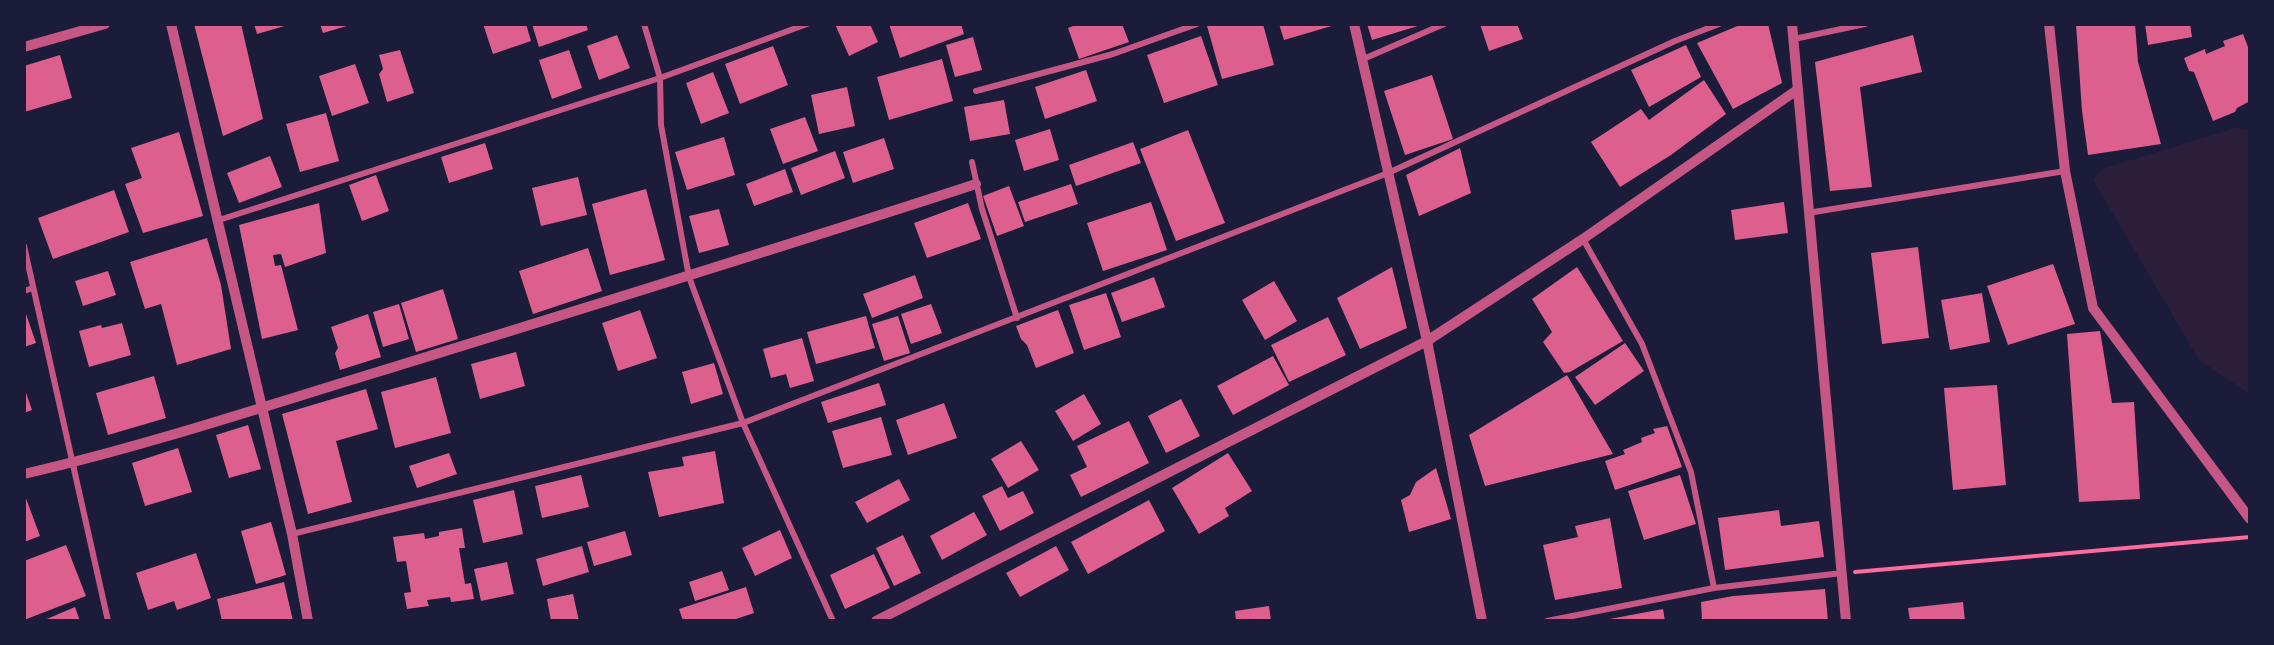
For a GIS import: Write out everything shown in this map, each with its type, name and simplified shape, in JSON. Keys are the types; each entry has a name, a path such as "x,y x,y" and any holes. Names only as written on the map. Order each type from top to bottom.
{"street":[{"path":"24,47 105,24"},
{"path":"171,24 292,534 308,621"},
{"path":"644,24 660,78 661,125 689,277 743,423 833,621"},
{"path":"219,220 660,78 807,24"},
{"path":"976,91 1113,54 1197,24"},
{"path":"1354,24 1427,341 1482,621"},
{"path":"1361,60 1444,24"},
{"path":"292,534 743,423 1388,173 1675,41 1719,24"},
{"path":"1792,24 1846,621"},
{"path":"1794,39 1865,24"},
{"path":"2049,24 2065,171 2092,308 2250,519"},
{"path":"876,621 1427,341 1583,238 1797,90"},
{"path":"972,162 982,209 1017,318"},
{"path":"1808,213 2065,171"},
{"path":"24,474 71,463 261,407 689,277 976,184"},
{"path":"1583,238 1642,344 1692,472 1714,588"},
{"path":"24,246 108,621"},
{"path":"24,291 33,288"},
{"path":"1547,621 1714,588 1842,573"}],"path":[{"path":"1842,573 2250,537"}],"shaded area":[{"path":"2235,128 2250,129 2250,394 2199,360 2093,180 2102,169"}],"building":[{"path":"194,24 241,24 263,119 223,136"},
{"path":"254,24 288,24 288,25 257,34"},
{"path":"320,24 350,24 350,25 323,33"},
{"path":"483,24 526,24 531,41 493,54"},
{"path":"532,24 586,24 588,30 539,47"},
{"path":"835,24 870,24 878,42 849,56"},
{"path":"889,24 961,24 964,34 900,58"},
{"path":"1078,24 1122,24 1129,42 1079,59 1068,28"},
{"path":"1263,24 1274,65 1222,79 1207,26"},
{"path":"1279,24 1335,24 1335,25 1284,40"},
{"path":"1367,24 1421,24 1421,25 1372,40"},
{"path":"1480,24 1517,24 1523,39 1489,51"},
{"path":"1742,24 1768,24 1782,83 1733,109 1697,43"},
{"path":"2076,24 2135,24 2138,62 2161,144 2088,155 2082,111"},
{"path":"2145,24 2190,24 2192,37 2148,45"},
{"path":"2243,34 2250,52 2250,101 2237,108 2235,112 2213,121 2194,72 2189,71 2184,58 2205,49 2206,54 2225,46 2223,41"},
{"path":"617,35 630,68 599,80 587,46"},
{"path":"1913,35 1922,72 1860,87 1872,187 1830,191 1815,62"},
{"path":"1201,36 1218,85 1164,103 1147,55"},
{"path":"973,37 982,70 955,77 946,45"},
{"path":"1686,45 1701,77 1649,107 1631,70"},
{"path":"773,46 788,85 740,104 725,64"},
{"path":"400,50 414,93 387,102 379,74 383,69 379,55"},
{"path":"569,50 582,88 552,99 539,60"},
{"path":"60,55 72,98 24,112 24,66"},
{"path":"942,59 953,101 889,120 877,77"},
{"path":"355,64 369,103 332,116 319,76"},
{"path":"1086,70 1097,101 1045,119 1035,87"},
{"path":"713,72 729,113 701,124 686,83"},
{"path":"1432,75 1453,139 1405,155 1384,91"},
{"path":"1704,80 1726,114 1671,155 1620,187 1591,142 1641,109 1649,120"},
{"path":"847,87 855,126 819,134 811,95"},
{"path":"1004,100 1010,134 970,141 964,107"},
{"path":"326,113 339,161 300,172 286,124"},
{"path":"805,117 818,151 783,164 770,129"},
{"path":"1050,129 1059,160 1024,171 1015,140"},
{"path":"1188,130 1225,223 1176,241 1140,149"},
{"path":"179,132 203,216 143,233 125,184 142,178 131,148"},
{"path":"724,137 735,175 687,190 675,152"},
{"path":"884,138 894,169 853,183 843,152"},
{"path":"1133,142 1141,163 1076,186 1069,165"},
{"path":"485,143 493,169 449,183 441,157"},
{"path":"1460,148 1471,193 1419,216 1406,175"},
{"path":"835,151 845,178 801,195 791,168"},
{"path":"270,156 282,187 239,203 227,173"},
{"path":"785,169 793,192 754,206 746,184"},
{"path":"376,175 389,211 362,221 349,185"},
{"path":"578,177 587,215 541,226 532,188"},
{"path":"1071,184 1078,204 1025,222 1018,202"},
{"path":"1009,186 1024,226 997,236 983,196"},
{"path":"646,189 665,260 610,275 592,204"},
{"path":"114,190 129,232 53,259 38,218"},
{"path":"1151,202 1167,250 1103,271 1087,223"},
{"path":"1784,202 1788,233 1735,240 1731,210"},
{"path":"319,203 326,253 285,267 281,254 273,255 275,266 281,265 298,330 262,339 239,225"},
{"path":"968,203 981,239 927,258 914,223"},
{"path":"719,209 729,245 699,253 689,216"},
{"path":"207,238 221,285 231,349 177,365 161,304 145,309 130,262"},
{"path":"1918,247 1929,338 1882,344 1871,253"},
{"path":"588,248 602,291 533,314 519,271"},
{"path":"2053,264 2075,324 2008,345 1987,286"},
{"path":"1392,267 1407,328 1360,349 1337,298"},
{"path":"1577,267 1623,341 1570,372 1564,373 1543,342 1552,332 1532,299"},
{"path":"108,271 116,295 83,306 75,281"},
{"path":"915,275 923,298 872,318 863,294"},
{"path":"1154,277 1165,307 1122,322 1111,293"},
{"path":"1274,281 1297,321 1265,340 1242,300"},
{"path":"443,289 458,339 416,352 401,303"},
{"path":"1106,293 1121,337 1084,350 1069,305"},
{"path":"1982,293 1990,342 1950,350 1941,300"},
{"path":"399,304 409,339 383,347 373,312"},
{"path":"931,304 942,333 911,344 901,314"},
{"path":"24,308 36,343 24,347"},
{"path":"640,310 657,358 618,371 602,323"},
{"path":"1058,310 1074,353 1036,368 1016,326"},
{"path":"368,314 381,357 340,370 335,353 338,348 331,327"},
{"path":"866,316 875,348 816,364 807,332"},
{"path":"898,316 910,353 884,361 872,324"},
{"path":"1328,317 1346,355 1289,382 1271,345"},
{"path":"122,323 131,355 89,367 79,331 101,325 102,328"},
{"path":"2100,331 2112,403 2134,402 2140,499 2079,502 2067,334"},
{"path":"802,338 814,381 790,388 786,374 771,378 763,349"},
{"path":"1625,343 1644,371 1595,405 1575,377"},
{"path":"516,352 525,386 480,399 471,364"},
{"path":"1273,356 1289,385 1233,415 1217,386"},
{"path":"714,363 723,394 691,404 682,372"},
{"path":"1567,375 1613,454 1485,486 1469,435"},
{"path":"154,376 166,418 108,435 96,393"},
{"path":"436,377 451,433 395,448 381,392"},
{"path":"879,383 886,405 828,423 821,402"},
{"path":"1997,385 2006,485 1953,490 1944,388"},
{"path":"24,387 32,410 24,413"},
{"path":"366,389 378,429 336,441 352,502 308,514 282,414"},
{"path":"1084,394 1101,424 1073,441 1055,411"},
{"path":"1181,399 1200,436 1166,453 1148,416"},
{"path":"944,403 957,438 908,455 896,420"},
{"path":"881,417 892,455 843,468 832,431"},
{"path":"1129,421 1149,463 1081,497 1070,475 1087,467 1077,446"},
{"path":"248,425 261,469 229,478 216,435"},
{"path":"1667,426 1682,467 1615,490 1605,461 1625,454 1623,450 1642,442 1641,438 1655,433 1653,429"},
{"path":"1021,441 1039,470 1008,488 991,459"},
{"path":"178,448 192,492 145,506 132,463"},
{"path":"715,451 724,503 659,517 648,472 684,466 682,457"},
{"path":"449,453 457,474 417,488 409,466"},
{"path":"1228,453 1252,491 1225,508 1229,516 1199,534 1172,488"},
{"path":"1436,468 1451,519 1409,532 1401,500 1410,495 1416,482"},
{"path":"581,475 589,507 542,518 535,486"},
{"path":"1680,475 1696,524 1644,540 1628,491"},
{"path":"899,479 910,500 867,523 855,502"},
{"path":"1002,486 1008,498 1023,491 1034,513 1000,531 982,496"},
{"path":"514,490 523,534 483,543 473,500"},
{"path":"24,493 40,536 24,542"},
{"path":"1149,500 1165,531 1088,574 1071,542"},
{"path":"1779,510 1781,526 1819,521 1824,557 1725,570 1718,518"},
{"path":"974,512 987,535 942,560 930,536"},
{"path":"1610,518 1622,588 1555,600 1543,545 1578,537 1575,526"},
{"path":"271,522 286,575 256,584 241,531"},
{"path":"462,528 465,548 459,548 465,584 471,583 474,599 451,602 450,597 427,600 429,606 407,609 404,593 411,592 406,561 397,562 393,537 424,533 425,539 439,536 439,532"},
{"path":"780,530 792,558 755,576 742,548"},
{"path":"625,531 632,555 594,566 587,542"},
{"path":"903,535 921,573 894,586 876,548"},
{"path":"66,545 86,596 24,620 24,561"},
{"path":"582,546 589,572 543,586 536,559"},
{"path":"1056,546 1069,570 1020,597 1006,573"},
{"path":"196,553 211,598 177,610 174,601 148,610 136,573"},
{"path":"874,554 890,588 845,609 830,575"},
{"path":"507,562 514,594 481,601 474,569"},
{"path":"722,571 729,590 695,601 689,582"},
{"path":"284,582 293,621 222,621 217,599"},
{"path":"746,587 754,613 730,621 683,621 679,609"},
{"path":"1825,589 1828,621 1702,621 1701,602 1733,596"},
{"path":"573,594 579,621 551,621 547,599"},
{"path":"1963,602 1965,621 1910,621 1908,608"},
{"path":"1269,606 1271,621 1236,621 1235,611"},
{"path":"75,607 80,621 42,621"},
{"path":"1663,609 1665,621 1604,621 1604,620"}]}
